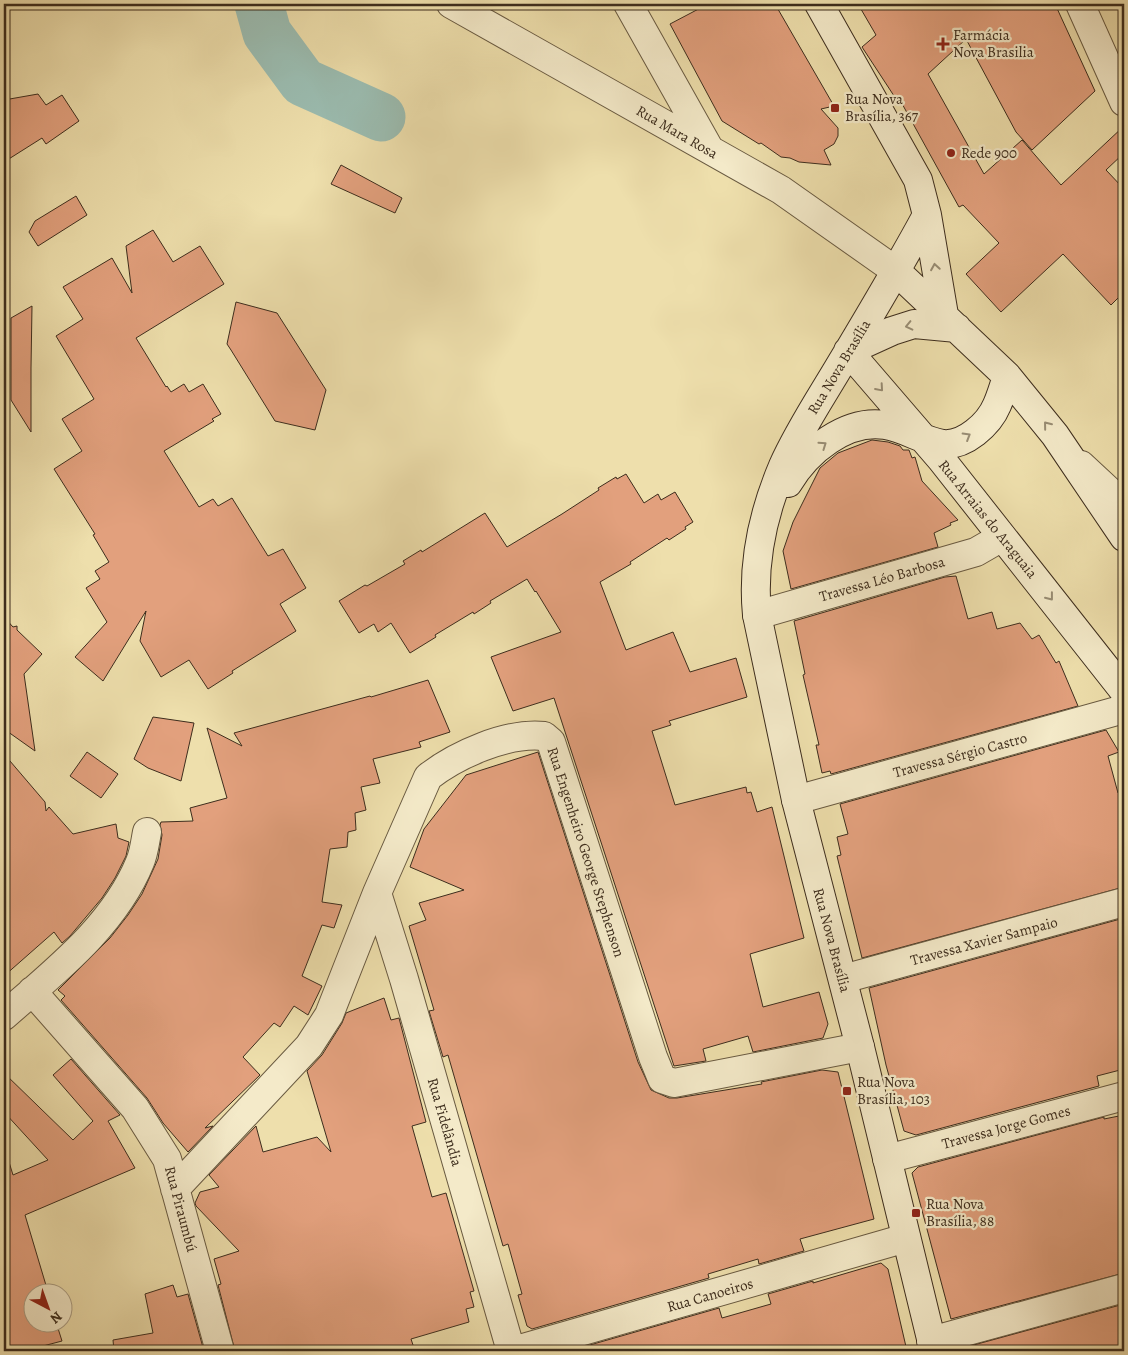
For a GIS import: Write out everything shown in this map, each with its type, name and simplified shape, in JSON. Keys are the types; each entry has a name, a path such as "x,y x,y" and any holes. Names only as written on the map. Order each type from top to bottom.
{"street":[{"name":"Rua Mara Rosa","path":"451,4 781,190 896,271"},
{"path":"628,4 710,150"},
{"path":"818,4 918,180 951,322"},
{"path":"1080,4 1124,102"},
{"name":"Rua Nova Brasília","path":"927,216 782,468 760,541 755,589 757,615 796,800 860,1047 932,1346"},
{"path":"896,271 1007,376 1066,450 1124,537"},
{"path":"848,351 892,331 914,324 951,322"},
{"name":"Rua Arraias do Araguaia","path":"848,351 921,436 1124,691"},
{"name":"Rua Nova Brasília","path":"764,525 789,480 806,458 838,434 864,425 884,425 905,430 943,444 963,440 981,428 996,407 1007,376"},
{"path":"1066,450 1124,505"},
{"name":"Travessa Léo Barbosa","path":"757,615 976,552 1002,536"},
{"name":"Travessa Sérgio Castro","path":"796,800 1124,709"},
{"name":"Rua Engenheiro George Stephenson","path":"175,1189 309,1046 329,1015 377,893 428,778 443,766 472,750 519,738 537,735 544,736 551,742 653,1057 662,1079 674,1083 860,1047"},
{"path":"4,1016 94,934 128,887 140,861 147,832"},
{"name":"Rua Fidelândia","path":"377,893 404,978 512,1351"},
{"name":"Travessa Xavier Sampaio","path":"843,980 1124,902"},
{"name":"Rua Piraumbú","path":"32,991 135,1108 167,1159 220,1351"},
{"name":"Travessa Jorge Gomes","path":"887,1158 1124,1096"},
{"name":"Rua Canoeiros","path":"512,1351 906,1238"},
{"path":"932,1346 1124,1288"}],"building":[{"path":"708,4 775,4 834,106 821,109 838,128 838,136 834,144 824,150 831,165 799,162 781,157 761,143 759,144 722,121 670,24"},
{"path":"858,4 1055,4 1095,91 1032,150 1016,132 966,39 928,74 984,174 1022,140 1061,185 1124,126 1124,153 1106,170 1124,189 1124,292 1111,305 1063,254 1001,312 966,274 999,243 963,205 959,207 900,100 898,102 862,47 876,35"},
{"path":"38,94 46,105 62,95 79,121 46,144 42,138 4,162 4,100"},
{"path":"341,165 402,198 395,213 331,184"},
{"path":"76,196 87,215 38,246 29,232 35,221"},
{"path":"153,230 173,262 200,246 224,284 136,338 171,392 184,384 189,392 203,384 221,414 212,419 214,421 164,451 199,507 213,499 218,506 232,498 268,556 283,549 306,588 280,604 296,631 232,671 233,673 208,689 189,660 161,677 140,641 146,611 103,681 75,657 107,622 86,588 100,579 95,571 109,562 93,535 95,534 54,469 82,451 62,419 94,399 56,336 83,319 63,287 112,258 132,293 126,246"},
{"path":"236,302 277,313 326,390 315,430 275,421 227,344"},
{"path":"32,306 31,432 11,400 11,318"},
{"path":"872,440 888,442 900,446 903,450 909,450 912,458 915,457 922,481 958,520 934,533 938,547 791,589 783,551 793,522 820,468 838,453"},
{"path":"626,474 644,503 658,494 661,500 675,492 693,522 669,540 667,538 630,562 631,564 600,582 626,650 673,632 690,672 736,658 747,697 669,721 671,725 652,731 675,805 746,787 747,793 751,792 757,812 772,807 804,938 750,954 763,1007 819,992 828,1024 823,1038 753,1052 748,1036 703,1049 706,1061 674,1066 554,698 513,711 491,657 561,632 527,579 490,601 491,603 474,614 473,612 435,635 436,637 410,653 391,623 378,632 374,624 359,633 339,601 405,564 403,561 421,550 422,552 485,513 507,547 562,514 599,490 598,488 616,477 617,479"},
{"path":"956,576 968,619 992,612 997,629 1020,623 1032,639 1039,635 1056,663 1059,661 1078,706 831,774 830,771 822,773 816,745 819,745 803,675 805,674 794,621 945,577"},
{"path":"4,617 13,627 17,626 17,630 42,654 24,674 35,751 4,729"},
{"path":"428,680 450,732 419,742 421,747 373,759 380,783 361,787 366,810 355,813 356,830 348,832 347,847 330,849 322,902 342,905 334,928 322,925 302,976 322,986 308,1015 294,1006 280,1027 274,1023 243,1057 260,1075 205,1128 213,1126 188,1152 163,1123 147,1098 61,1000 65,996 58,990 110,938 142,894 158,859 162,835 161,822 193,821 190,808 227,798 207,728 242,746 234,733"},
{"path":"153,717 194,723 181,781 148,768 134,759"},
{"path":"1106,730 1119,752 1108,756 1118,793 1124,792 1124,887 862,958 837,856 841,855 837,837 848,834 840,804"},
{"path":"87,752 118,774 101,798 70,776"},
{"path":"538,752 638,1062 651,1090 669,1098 677,1098 762,1084 761,1082 822,1070 838,1072 874,1219 800,1239 804,1251 759,1264 758,1259 708,1274 709,1278 532,1329 527,1326 518,1295 522,1294 508,1244 503,1246 448,1055 443,1057 429,1011 434,1010 409,926 426,920 419,903 464,890 410,867 424,829 466,775"},
{"path":"4,754 45,802 46,811 49,807 73,834 116,824 118,838 129,842 126,856 115,878 102,898 70,936 62,943 54,932 4,976"},
{"path":"1124,918 1124,1069 1097,1076 1099,1086 916,1135 904,1131 886,1065 869,988"},
{"path":"384,998 391,1020 399,1018 426,1122 412,1126 432,1197 446,1193 474,1291 470,1292 474,1307 466,1309 469,1322 411,1339 415,1351 235,1351 218,1285 221,1284 214,1259 239,1251 195,1203 200,1192 219,1187 209,1175 256,1126 263,1152 317,1137 331,1152 307,1071 322,1055 346,1013"},
{"path":"71,1059 120,1115 108,1121 135,1168 25,1215 45,1282 22,1282 22,1332 59,1332 62,1341 24,1351 4,1351 4,1163 9,1162 13,1175 48,1160 4,1112 4,1073 73,1140 93,1121 53,1075"},
{"path":"1124,1115 1124,1273 951,1319 912,1173 918,1167 1104,1117 1104,1119"},
{"path":"881,1263 888,1269 907,1351 569,1351 719,1308 722,1318 771,1304 768,1294"},
{"path":"173,1285 177,1297 188,1294 204,1351 114,1351 113,1340 153,1333 145,1294"},
{"path":"1124,1304 1124,1351 960,1351 959,1349"}],"waterway":[{"path":"259,4 267,33 303,82 381,117"}],"place":[{"name":"Farmácia Nova Brasilia","path":"943,44"},
{"name":"Rua Nova Brasília, 367","path":"835,108"},
{"name":"Rede 900","path":"951,153"},
{"name":"Rua Nova Brasília, 103","path":"847,1091"},
{"name":"Rua Nova Brasília, 88","path":"916,1213"}]}
